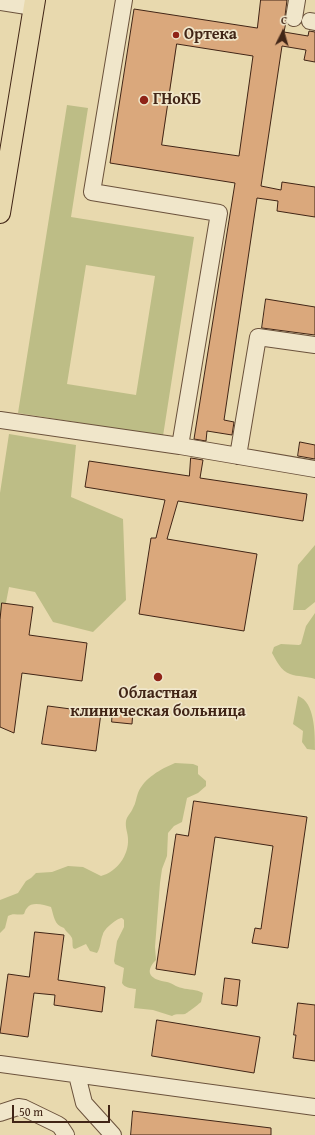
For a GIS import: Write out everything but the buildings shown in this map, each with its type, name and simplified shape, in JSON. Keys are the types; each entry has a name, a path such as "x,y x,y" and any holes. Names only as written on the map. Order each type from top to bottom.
{"main road":[{"path":"0,214 34,4"}],"street":[{"path":"124,0 92,192 219,213 180,446"},
{"path":"294,18 297,0"},
{"path":"0,2 34,4"},
{"path":"238,456 258,337 315,345"},
{"path":"0,420 180,446 315,469"},
{"path":"0,1064 315,1107"},
{"path":"77,1075 83,1101 113,1135"},
{"path":"0,1113 18,1107 24,1108 57,1124 66,1135"}],"green space":[{"path":"67,105 88,108 71,217 194,237 163,436 18,413","holes":["86,265 155,276 136,395 67,384"]},
{"path":"9,434 76,445 71,497 123,519 126,600 93,632 53,622 35,592 9,587 0,634 0,493"},
{"path":"315,545 315,602 305,610 293,610 298,565"},
{"path":"315,613 315,679 287,673 279,665 272,653 274,647 281,644 301,644 306,626"},
{"path":"298,696 304,699 311,711 315,735 315,750 307,749 302,742 303,731 293,724"},
{"path":"175,763 193,764 198,766 198,774 206,781 206,786 198,793 187,798 182,822 174,826 168,833 167,856 162,869 155,947 156,960 150,969 150,972 151,975 157,980 203,993 201,1002 190,1011 185,1014 177,1014 172,1016 153,1010 134,1008 136,989 128,988 123,985 124,968 115,964 114,961 117,941 124,927 124,920 122,918 114,922 104,932 97,953 90,951 86,944 75,949 73,948 72,938 64,928 58,925 51,907 42,905 35,904 29,906 24,914 12,914 8,916 5,928 0,933 0,900 18,893 26,881 36,873 52,872 68,866 83,867 101,876 112,871 121,862 128,845 126,821 134,806 138,793 149,778"}],"place":[{"name":"Ортека","path":"176,35"},
{"name":"ГНоКБ","path":"144,100"},
{"name":"Областная клиническая больница","path":"158,677"}]}
